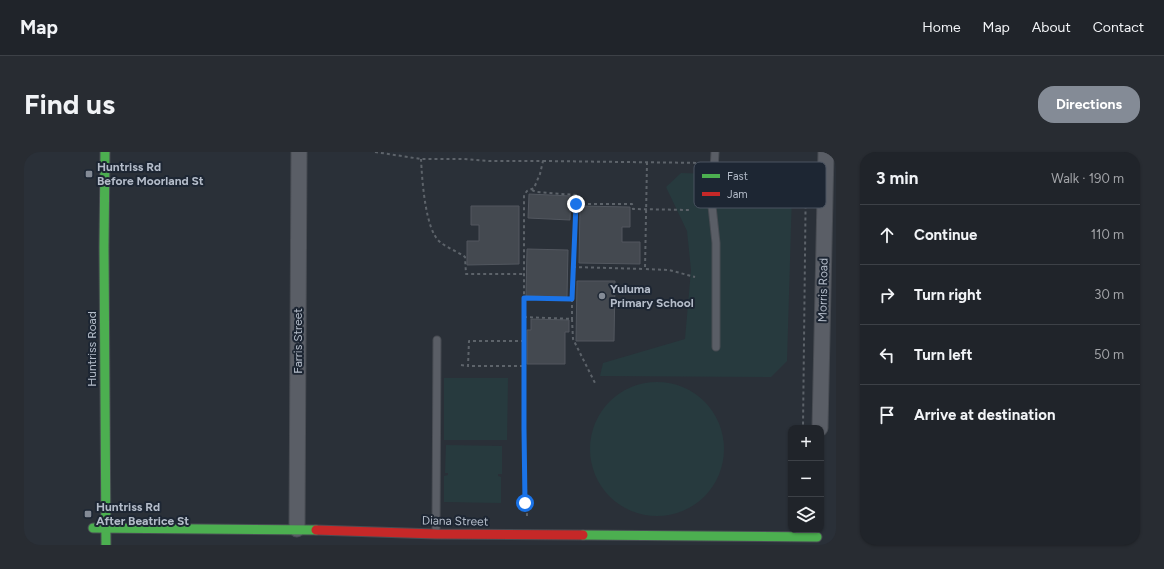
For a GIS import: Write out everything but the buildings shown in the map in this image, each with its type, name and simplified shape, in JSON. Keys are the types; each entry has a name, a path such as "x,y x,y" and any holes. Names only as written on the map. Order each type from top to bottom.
{"street":[{"name":"Huntriss Road","path":"105,152 104,263 106,545"},
{"name":"Farris Street","path":"297,529 299,152"},
{"name":"Morris Road","path":"820,425 828,153"},
{"name":"Diana Street","path":"93,540 93,525 106,528 297,529 436,534 817,537"}],"lane":[{"path":"714,162 715,152"},
{"path":"712,208 716,244 716,347"},
{"path":"436,534 438,340"}],"path":[{"path":"375,152 421,158 489,161 694,163"},
{"path":"421,158 428,217 440,242 465,256 466,274 524,274"},
{"path":"527,516 524,436 524,195 527,191 534,188 540,174 543,161"},
{"path":"645,269 648,162"},
{"path":"531,190 536,192 576,195 572,299 573,339 595,383"},
{"path":"576,204 632,204 633,209 689,210"},
{"path":"803,425 806,208"},
{"path":"573,267 669,270 694,277"},
{"path":"524,298 572,299"},
{"path":"524,317 572,319"},
{"path":"468,366 469,341 524,342"},
{"path":"461,365 524,366"}],"green space":[{"path":"681,173 694,173 694,208 792,208 787,361 771,377 600,376 603,363 685,339 691,270 687,231 666,187"},
{"path":"444,378 508,378 507,440 444,440"},
{"path":"657,382 683,387 694,393 709,407 719,423 724,449 719,475 713,486 699,501 683,511 657,516 631,511 620,505 605,491 595,475 590,449 595,423 601,412 615,397 631,387"},
{"path":"446,445 502,446 502,474 498,474 498,476 501,477 501,503 444,502 444,476 448,475 448,473 445,473"}],"traffic: fast":[{"path":"105,152 104,247 106,545"},
{"path":"93,528 316,530"},
{"path":"583,535 817,537"}],"traffic: jam":[{"path":"316,530 436,534 583,535"}],"place":[{"name":"Huntriss Rd Before Moorland St","path":"89,174"},
{"name":"Yuluma Primary School","path":"602,296"},
{"name":"Huntriss Rd After Beatrice St","path":"88,514"}],"route":[{"path":"525,503 524,298 572,299 576,204"}]}
